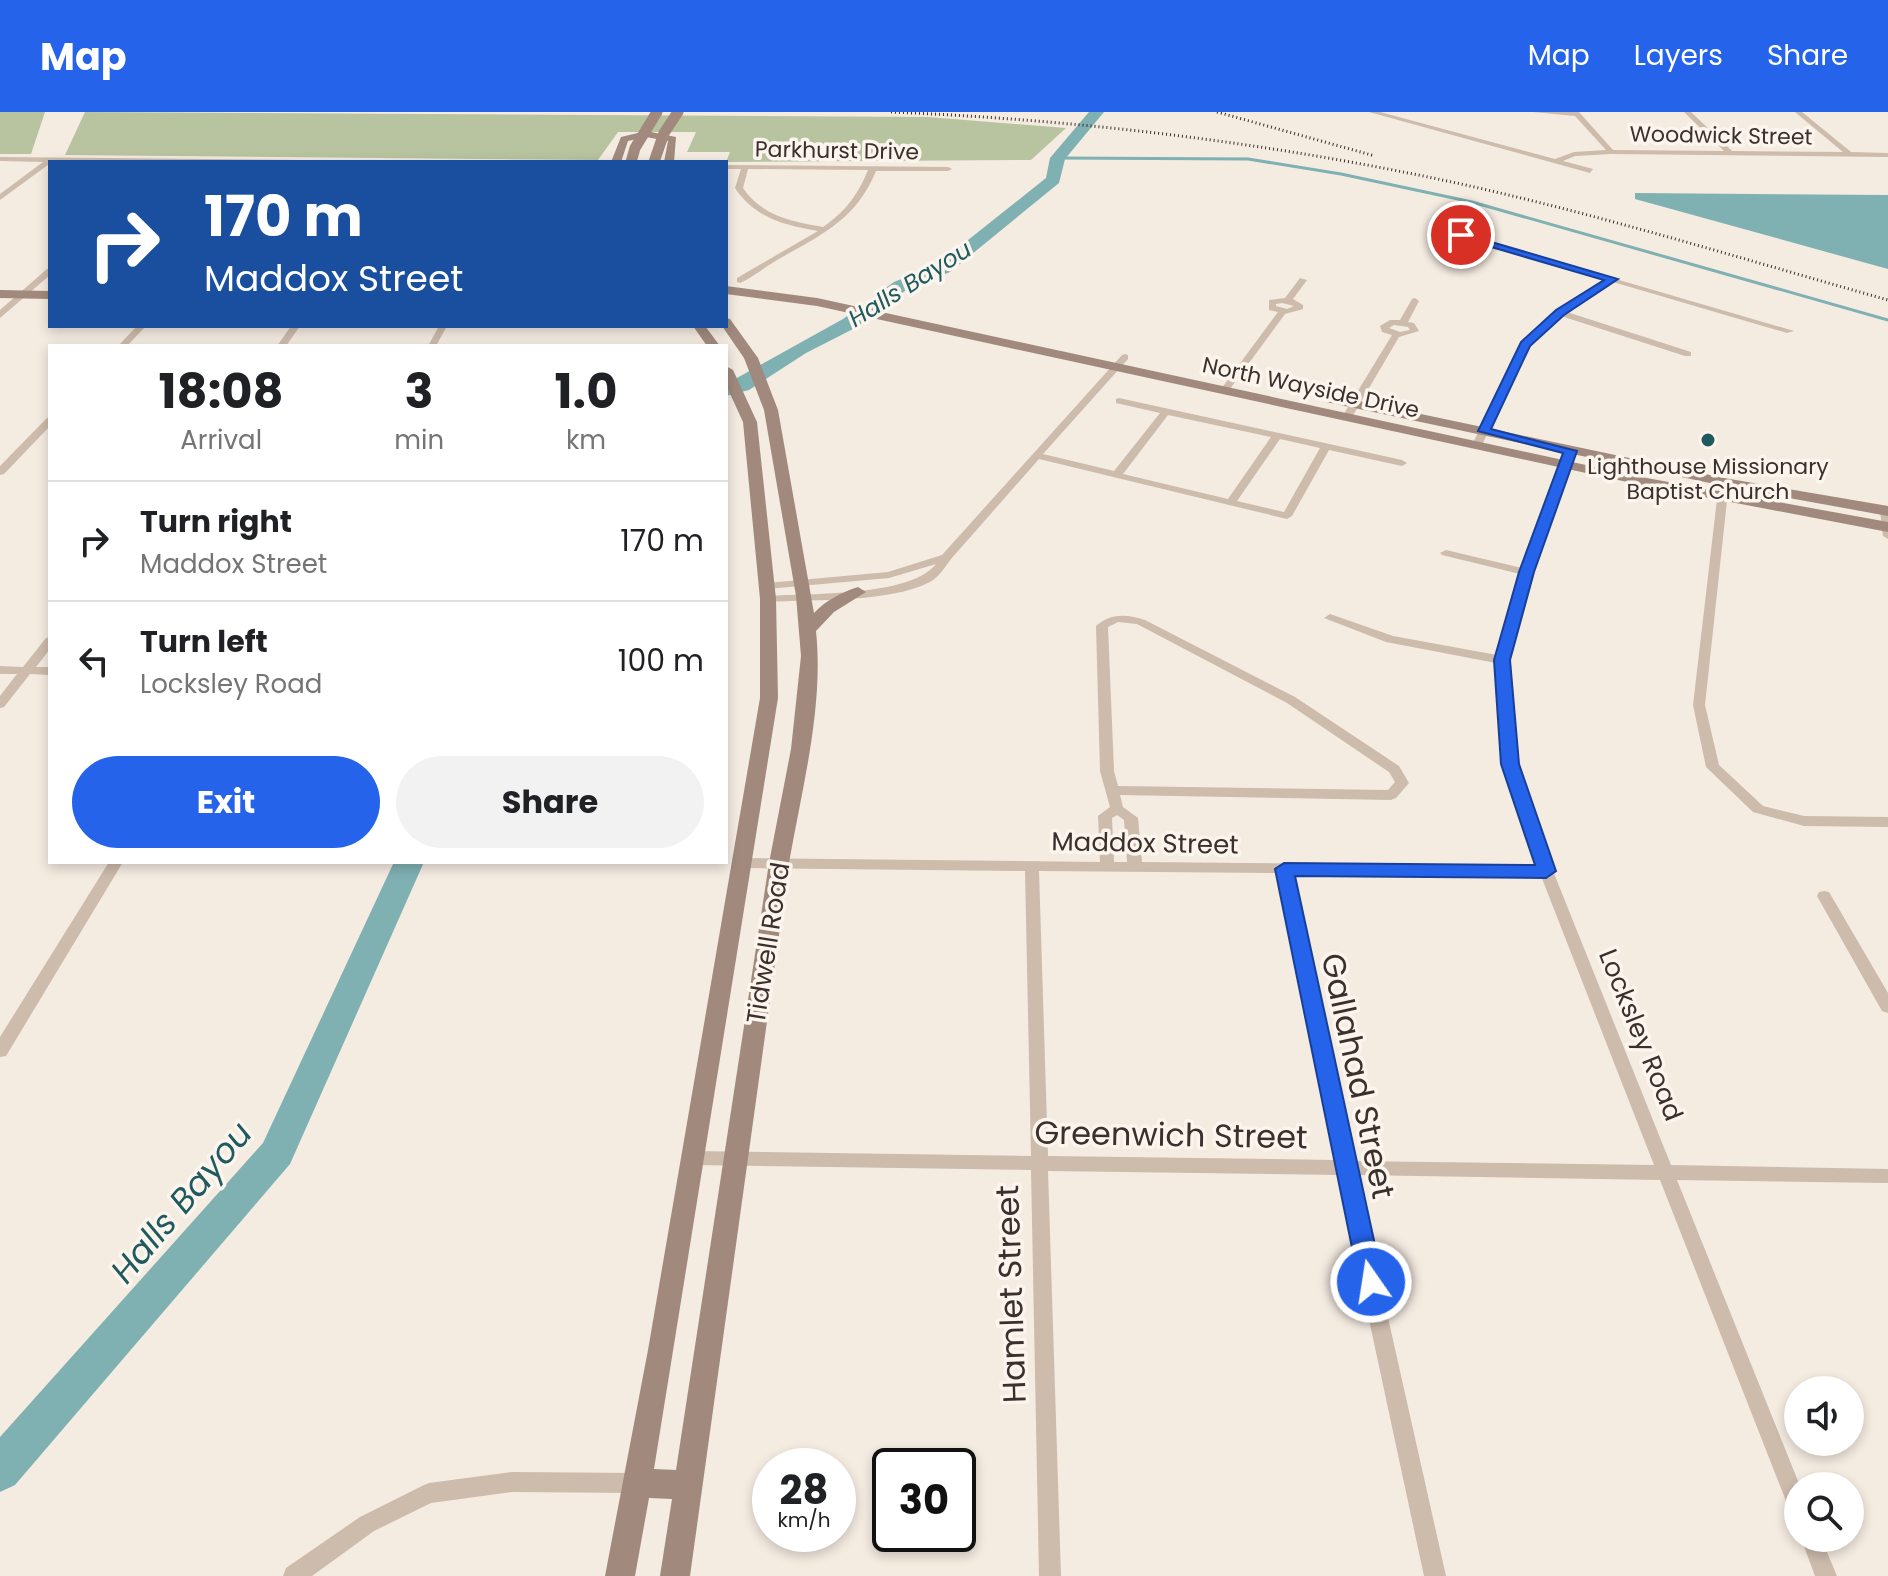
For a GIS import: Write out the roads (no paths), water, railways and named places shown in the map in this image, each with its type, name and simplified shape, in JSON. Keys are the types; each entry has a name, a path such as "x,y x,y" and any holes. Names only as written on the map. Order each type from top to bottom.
{"main road":[{"path":"632,160 635,148 657,112"},
{"path":"655,160 664,133 678,112"},
{"path":"617,160 624,139 646,134 673,139 669,160"},
{"name":"North Wayside Drive","path":"728,279 835,293 929,313 1120,362"},
{"path":"0,284 48,284"},
{"name":"North Wayside Drive","path":"728,290 817,302 1120,362 1887,522"},
{"path":"0,294 48,295"},
{"name":"Tidwell Road","path":"675,1576 779,863 800,749 810,656 804,589 771,410 763,383 728,325"},
{"name":"Tidwell Road","path":"620,1576 662,1350 769,698 768,592 750,422 728,374"},
{"path":"807,631 828,608 858,592"},
{"path":"636,1483 687,1485"}],"street":[{"path":"1372,112 1590,171"},
{"path":"1536,112 1576,113 1611,152"},
{"path":"1687,112 1731,154"},
{"path":"1798,112 1850,155"},
{"name":"Woodwick Street","path":"1555,162 1574,154 1611,152 1888,155"},
{"path":"0,159 50,160"},
{"path":"0,198 48,162"},
{"name":"Parkhurst Drive","path":"728,167 948,169"},
{"path":"745,167 739,188 746,201 758,211 825,230"},
{"path":"740,280 825,230 858,201 868,185 873,168"},
{"path":"1461,235 1790,331"},
{"path":"0,315 48,273"},
{"path":"1481,438 1525,344 1560,313 1612,279"},
{"path":"1229,385 1282,312 1272,308 1272,302 1288,300 1303,280"},
{"path":"1403,322 1415,301"},
{"path":"1560,313 1688,354"},
{"path":"1403,322 1415,331 1396,335 1387,332 1384,326 1403,322"},
{"path":"124,344 140,328"},
{"path":"1351,410 1396,335"},
{"path":"804,589 858,592 924,580 938,571 946,557 1120,362"},
{"path":"1119,401 1402,463"},
{"path":"1117,475 1166,411"},
{"path":"0,472 48,422"},
{"path":"1231,502 1277,436"},
{"path":"1037,456 1287,516 1326,446"},
{"name":"Locksley Road","path":"1568,457 1526,572 1502,660 1510,764 1546,871 1784,1472"},
{"path":"1723,489 1699,705 1713,767 1758,809 1804,821 1888,822"},
{"path":"1446,553 1526,572"},
{"path":"768,592 889,575 946,557"},
{"path":"1113,790 1391,795 1402,783 1394,769 1291,700 1141,622 1126,617 1110,620 1102,626 1107,771 1117,809 1131,818 1135,867"},
{"path":"1330,618 1390,639 1502,660"},
{"path":"0,704 48,643"},
{"path":"0,670 48,671"},
{"path":"1107,867 1105,816 1117,809"},
{"name":"Maddox Street","path":"742,863 1546,871"},
{"path":"0,1051 115,864"},
{"name":"Hamlet Street","path":"1032,866 1050,1576"},
{"name":"Gallahad Street","path":"1284,869 1345,1167 1435,1576"},
{"path":"1824,896 1888,1007"},
{"name":"Greenwich Street","path":"693,1158 1888,1176"},
{"path":"294,1576 367,1524 429,1493 523,1481 636,1483"},
{"path":"1817,1552 1826,1576"}],"water":[{"path":"1635,193 1888,195 1888,269 1635,199"}],"waterway":[{"name":"Halls Bayou","path":"728,390 742,386 799,349 850,323 900,286 944,268 1053,180 1058,158 1097,112"},
{"path":"1058,158 1248,159 1341,174 1472,202 1888,320"},
{"name":"Halls Bayou","path":"0,1470 277,1153 408,864"}],"railway":[{"path":"891,112 1106,127 1249,145 1390,169 1568,210 1888,300"},
{"path":"1217,112 1375,156"}],"place":[{"name":"Lighthouse Missionary Baptist Church","path":"1708,440"}]}
